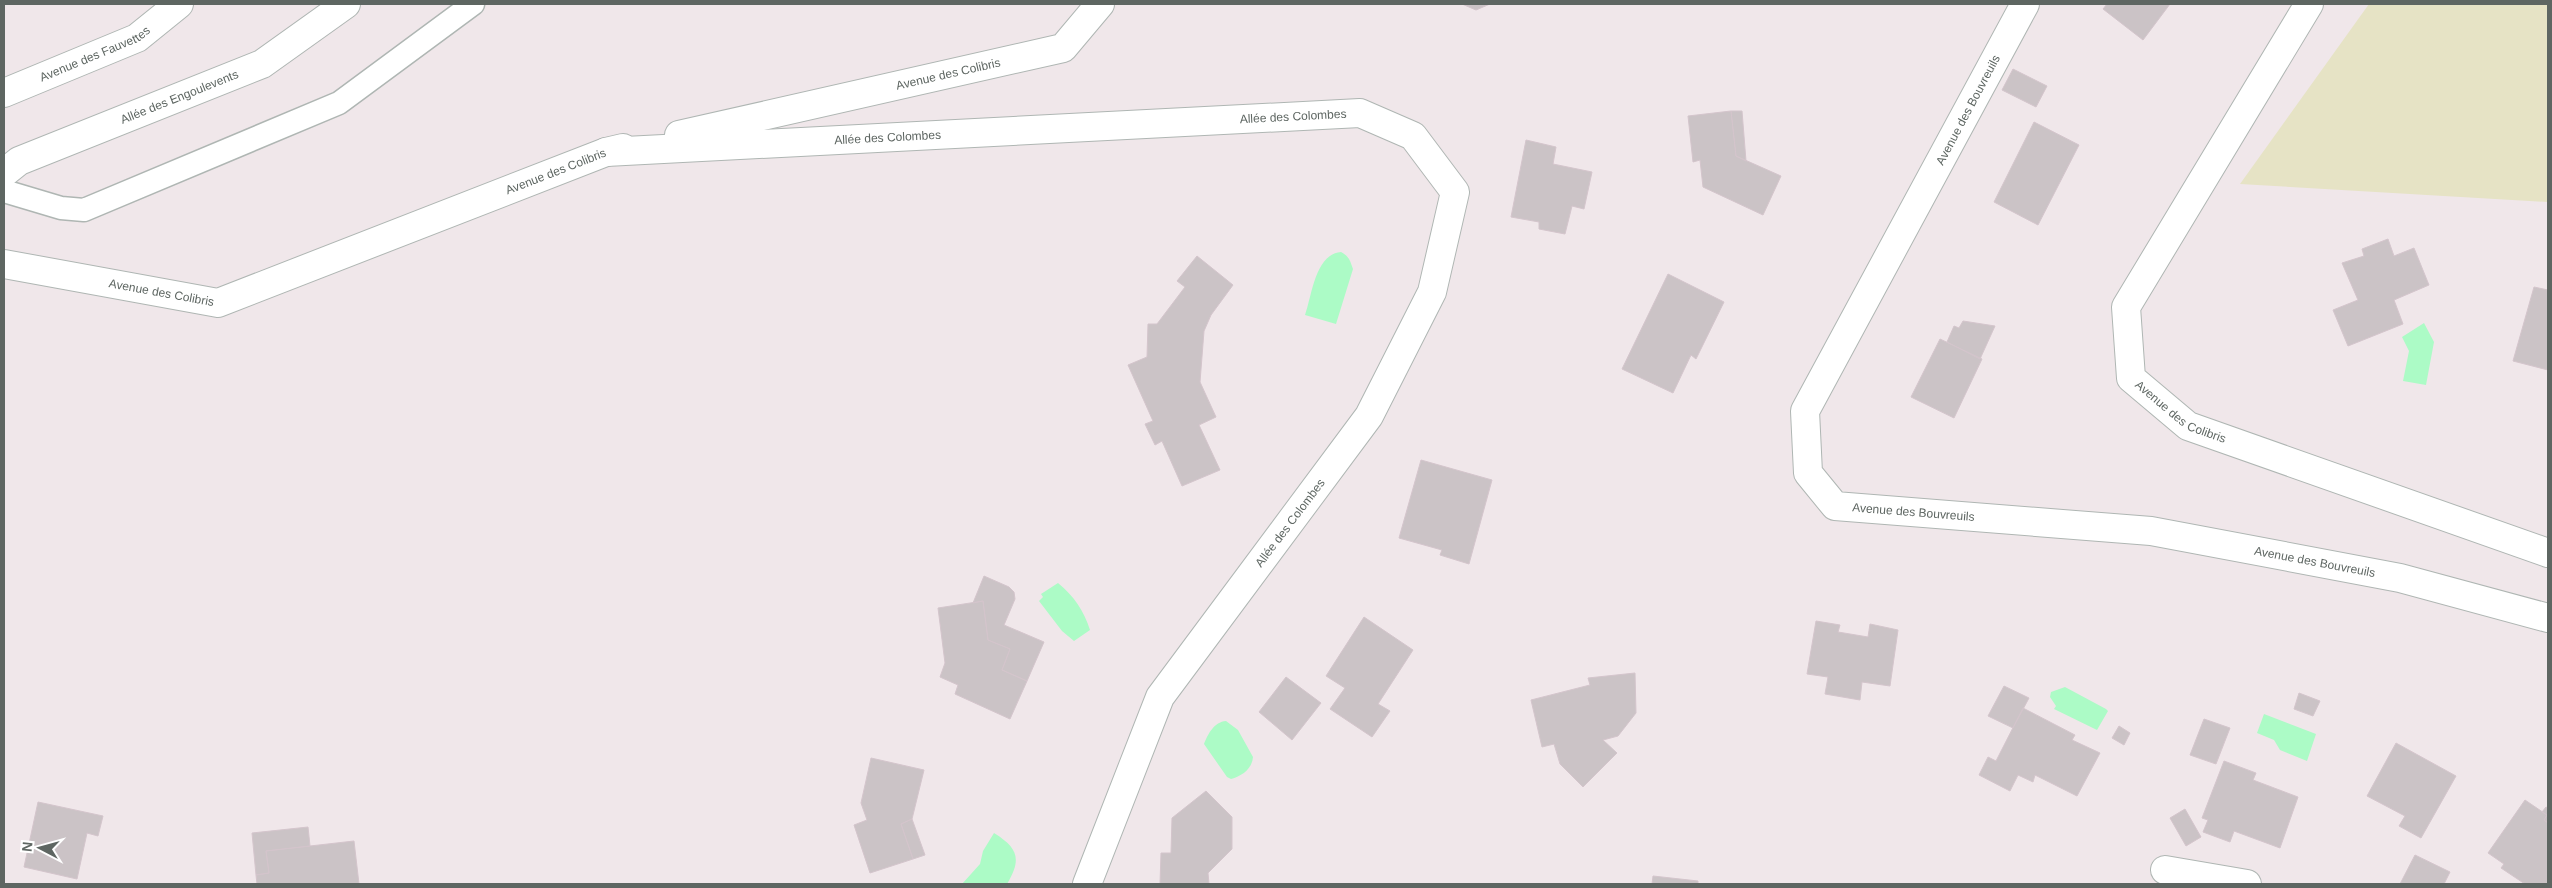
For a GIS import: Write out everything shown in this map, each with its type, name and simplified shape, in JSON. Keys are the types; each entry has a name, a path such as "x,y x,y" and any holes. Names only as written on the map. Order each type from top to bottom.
{"street":[{"name":"Avenue des Fauvettes","path":"4,93 137,38 178,4"},
{"name":"Allée des Engoulevents","path":"4,173 19,161 262,64 346,4"},
{"name":"Avenue des Colibris","path":"4,264 218,303 606,152 1063,48 1100,4"},
{"name":"Avenue des Bouvreuils","path":"2025,4 1805,411 1808,473 1835,506 2151,532 2400,578 2548,618"},
{"name":"Avenue des Colibris","path":"2309,4 2126,307 2131,378 2188,426 2548,553"},
{"name":"Allée des Colombes","path":"606,152 1360,113 1412,136 1455,192 1432,292 1369,416 1160,697 1087,884"},
{"path":"2165,870 2247,884"}],"lane":[{"path":"4,191 61,208 84,210 339,103 474,4"}],"shaded area":[{"path":"2369,4 2548,4 2548,202 2240,184"},
{"path":"1341,252 1348,257 1353,269 1336,324 1305,315 1320,268 1325,260"},
{"path":"2424,323 2434,342 2426,385 2403,381 2409,351 2402,337"},
{"path":"1058,583 1078,604 1090,630 1074,641 1062,631 1039,601 1043,597 1041,594"},
{"path":"2065,687 2108,711 2097,730 2054,709 2056,706 2050,697 2051,692"},
{"path":"2264,714 2316,734 2307,761 2280,750 2274,740 2257,733"},
{"path":"1226,721 1238,730 1253,757 1251,765 1246,771 1231,779 1227,777 1204,744 1215,726"},
{"path":"994,833 1013,849 1015,855 1015,868 1007,884 962,884 980,864 983,851"}],"building":[{"path":"1462,4 1490,4 1476,10"},
{"path":"2107,4 2170,4 2143,40 2103,9"},
{"path":"2013,69 2047,86 2036,107 2002,90"},
{"path":"1731,111 1742,111 1746,161 1736,156"},
{"path":"1731,111 1736,156 1781,176 1763,215 1703,187 1700,160 1693,162 1688,116"},
{"path":"2034,122 2079,145 2038,225 1994,202"},
{"path":"1526,140 1556,147 1553,164 1592,172 1584,209 1572,206 1565,234 1539,229 1539,222 1511,217"},
{"path":"2388,239 2394,256 2414,248 2429,285 2394,300 2403,324 2348,346 2333,310 2358,300 2342,263 2364,256 2362,249"},
{"path":"1197,256 1233,285 1211,315 1204,331 1200,382 1216,417 1199,425 1220,470 1182,486 1162,441 1155,445 1145,424 1153,421 1128,365 1147,357 1148,324 1157,324 1185,287 1177,281"},
{"path":"1668,274 1724,302 1696,359 1691,355 1673,393 1622,369"},
{"path":"2534,287 2548,290 2548,370 2513,361"},
{"path":"1963,321 1995,326 1980,359 1947,342 1954,326 1959,328"},
{"path":"1940,339 1982,359 1954,418 1911,397"},
{"path":"1421,460 1492,480 1469,564 1440,555 1442,550 1399,538"},
{"path":"984,576 1009,587 1014,592 1015,599 1004,625 1044,642 1027,681 1002,670 1010,649 988,640 983,601 973,603"},
{"path":"983,601 988,640 1010,649 1002,670 1027,681 1010,719 955,694 958,685 940,677 945,663 938,608"},
{"path":"1364,617 1413,650 1378,704 1390,711 1372,737 1330,709 1345,688 1326,676"},
{"path":"1816,621 1840,625 1838,632 1868,637 1870,624 1898,630 1890,686 1862,682 1860,700 1825,694 1828,677 1807,674"},
{"path":"1635,673 1636,713 1618,736 1603,740 1617,753 1583,787 1560,764 1554,744 1542,747 1531,700 1590,685 1588,678"},
{"path":"1286,677 1321,703 1292,740 1259,712"},
{"path":"2004,686 2029,698 2013,728 1988,716"},
{"path":"2299,693 2320,701 2313,716 2294,709"},
{"path":"2023,708 2075,735 2072,740 2100,753 2077,796 2035,775 2033,782 2018,775 2010,791 1979,775 1988,757 1996,761"},
{"path":"2204,719 2230,728 2216,764 2190,755"},
{"path":"2119,726 2130,733 2124,745 2112,738"},
{"path":"2396,743 2456,776 2421,838 2399,826 2405,816 2367,796"},
{"path":"871,758 924,770 912,819 901,824 913,859 870,873 854,825 867,820 861,803"},
{"path":"2224,761 2256,773 2253,780 2298,797 2280,848 2234,831 2230,842 2203,832 2208,820 2202,818"},
{"path":"1206,791 1232,817 1232,849 1208,873 1209,884 1160,884 1161,853 1171,853 1172,818"},
{"path":"2525,800 2547,815 2544,820 2548,823 2548,884 2525,884 2501,868 2504,864 2488,853"},
{"path":"38,802 103,816 98,836 87,833 77,879 24,867"},
{"path":"2546,807 2548,808 2548,823 2544,820 2547,815 2542,812"},
{"path":"2185,809 2201,837 2186,846 2170,818"},
{"path":"912,819 925,855 913,859 901,824"},
{"path":"308,827 310,846 266,851 269,873 256,875 252,833"},
{"path":"354,841 359,884 257,884 256,875 269,873 266,851"},
{"path":"2415,855 2450,872 2444,884 2400,884"},
{"path":"1653,876 1698,881 1698,884 1652,884"}]}
